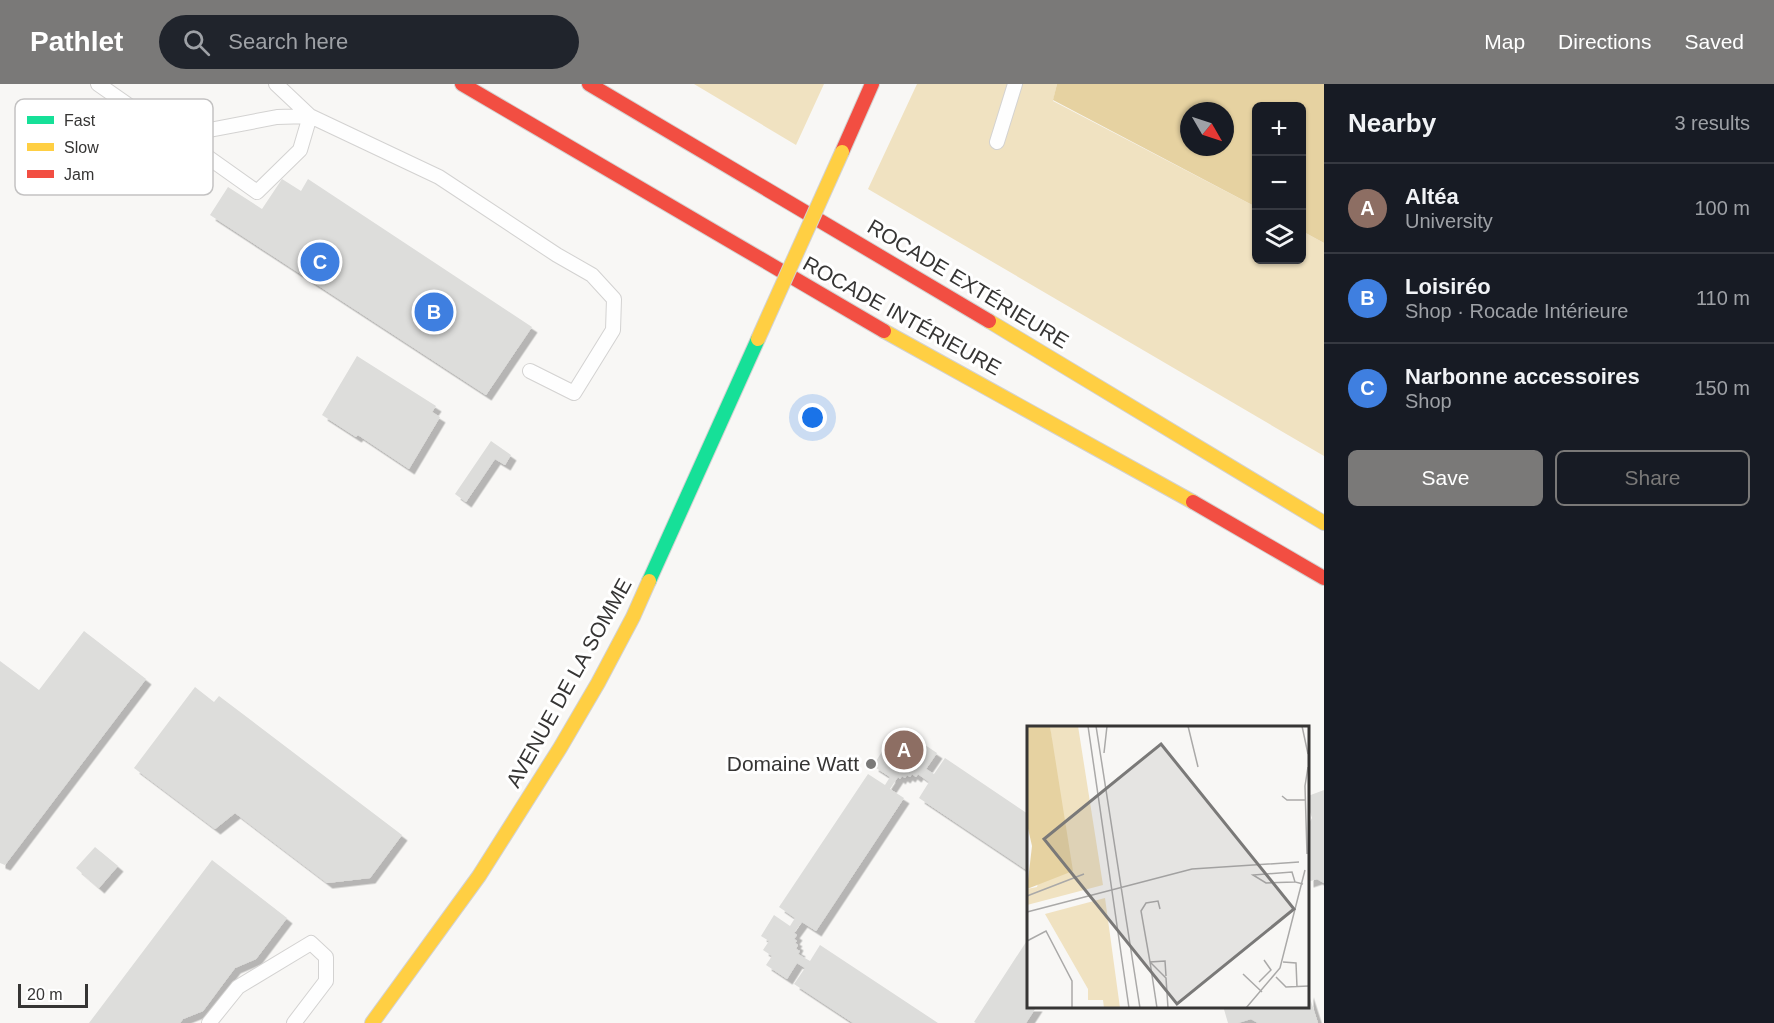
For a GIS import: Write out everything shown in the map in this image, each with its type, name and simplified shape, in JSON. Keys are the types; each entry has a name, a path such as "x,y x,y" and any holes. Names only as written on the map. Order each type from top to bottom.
{"main road":[{"name":"ROCADE INTÉRIEURE","path":"462,84 836,304 1171,490 1324,579"},
{"name":"ROCADE EXTÉRIEURE","path":"589,84 858,242 1324,523"},
{"name":"AVENUE DE LA SOMME","path":"372,1023 479,876 549,766 598,683 633,617 873,84"}],"lane":[{"path":"276,84 310,116 440,177 557,255 592,275 614,298 613,330 574,393 530,371"},
{"path":"997,142 1015,84"},
{"path":"104,86 121,99"},
{"path":"213,161 257,192 300,150 310,116"},
{"path":"213,129 277,117 310,116"},
{"path":"208,1023 238,987 311,943 326,957 326,981 294,1023"}],"shaded area":[{"path":"694,84 824,84 796,145"},
{"path":"917,84 1057,84 1053,101 1252,205 1252,264 1306,264 1306,233 1324,243 1324,456 868,189"},
{"path":"1057,84 1324,84 1324,243 1306,233 1306,102 1252,102 1252,205 1053,100"}],"building":[{"path":"282,179 301,191 308,179 532,327 486,395 210,215 228,187 262,209"},
{"path":"357,356 436,406 432,412 440,417 409,469 358,435 356,437 322,415"},
{"path":"491,441 511,455 505,465 495,459 466,502 455,494"},
{"path":"84,631 146,679 5,865 0,863 0,661 39,690"},
{"path":"195,687 214,702 219,696 402,835 370,878 327,883 235,813 215,829 134,768"},
{"path":"916,739 937,753 926,769 934,774 945,758 1027,813 1027,870 919,798 929,782 918,774 916,777 912,774 910,777 902,776 900,779 898,777 890,789 904,798 816,931 802,922 794,933 797,935 794,939 798,945 796,949 800,951 798,954 810,961 820,945 938,1023 853,1023 794,984 805,968 797,963 787,979 766,965 772,956 763,950 769,941 761,936 774,915 790,926 795,918 779,907 868,774 885,785 890,777 873,766 886,745 897,753 903,744 910,748"},
{"path":"1324,790 1324,883 1317,879 1309,882 1309,823 1312,818 1309,796"},
{"path":"95,847 118,866 99,888 76,868"},
{"path":"212,860 287,918 256,959 235,968 203,1011 183,1019 180,1023 89,1023"},
{"path":"1027,941 1027,1008 1036,1008 1026,1023 974,1022"},
{"path":"1309,995 1318,1023 1258,1023 1251,1019 1228,1023 1224,1008 1309,1008"}],"traffic: fast":[{"path":"649,581 758,339"}],"traffic: slow":[{"path":"758,339 842,152"},
{"path":"989,321 1324,523"},
{"path":"884,331 1193,502"},
{"path":"372,1023 479,876 560,748 598,683 649,581"}],"traffic: jam":[{"path":"462,84 884,331"},
{"path":"589,84 989,321"},
{"path":"842,152 872,84"},
{"path":"1193,502 1324,578"}],"place":[{"name":"Narbonne accessoires","path":"320,262"},
{"name":"Loisiréo","path":"434,312"},
{"name":"Altéa","path":"904,750"},
{"name":"Domaine Watt","path":"871,764"}]}
